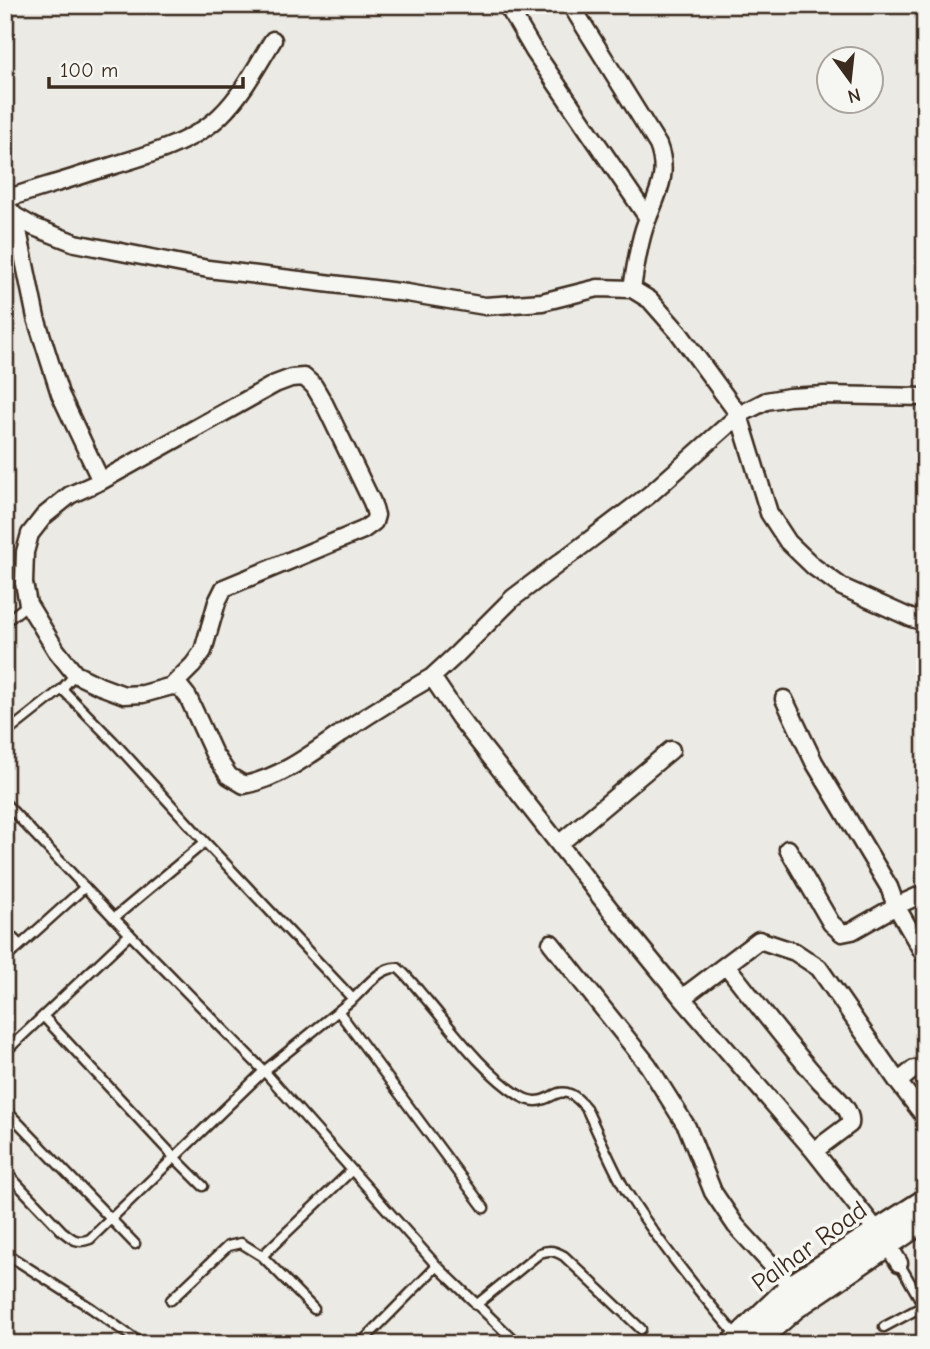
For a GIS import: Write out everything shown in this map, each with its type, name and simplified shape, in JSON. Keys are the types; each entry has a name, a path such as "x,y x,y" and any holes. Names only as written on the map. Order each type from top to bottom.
{"main road":[{"name":"Palhar Road","path":"888,1246 925,1200"},
{"name":"Palhar Road","path":"741,1341 797,1294 888,1246 925,1220"}],"street":[{"path":"507,5 534,51 648,218"},
{"path":"571,5 658,145 663,158 663,178 637,257 632,289"},
{"path":"5,199 121,163 175,144 203,130 221,115 242,88 273,40"},
{"path":"10,211 34,227 75,243 208,269 407,293 485,306 541,302 598,288 632,289 650,300 679,333 738,415 769,513 789,542 814,567 842,587 925,622"},
{"path":"10,211 36,318 60,394 101,481"},
{"path":"172,686 203,651 217,601 224,588 363,530 374,522 376,515 372,502 314,386 304,377 275,384 101,481 70,495 44,516 30,534 24,552 24,583 28,604 56,650 75,674 124,695 143,694 172,686 180,687 188,697 214,754 229,776 244,785 261,781 293,765 388,702 432,677 513,598 649,495 738,415 766,401 789,397 925,397"},
{"path":"432,677 459,717 620,922 814,1152 888,1246"},
{"path":"784,699 814,762 889,887 896,906 925,956"},
{"path":"559,844 671,750"},
{"path":"788,849 831,923 842,933 852,931 925,893"},
{"path":"682,998 760,940 795,952 819,968 925,1117"},
{"path":"551,943 648,1065 687,1127 713,1192 736,1226 797,1294"},
{"path":"726,965 802,1061 850,1115 850,1124 814,1152"},
{"path":"898,1082 914,1069"}],"lane":[{"path":"5,622 28,604"},
{"path":"5,734 62,689 75,674"},
{"path":"62,689 353,999"},
{"path":"5,803 264,1072 437,1266 518,1344"},
{"path":"114,918 205,842"},
{"path":"5,959 85,887"},
{"path":"5,930 20,945"},
{"path":"5,1052 130,934"},
{"path":"5,1171 62,1231 82,1242 90,1239 264,1072 339,1012 383,971 398,968 499,1080 523,1097 543,1101 564,1092 571,1094 586,1108 625,1188 639,1210 679,1268 741,1341"},
{"path":"339,1012 484,1208"},
{"path":"43,1016 203,1186"},
{"path":"5,1109 135,1244"},
{"path":"262,1256 352,1170"},
{"path":"171,1300 228,1246 241,1243 262,1256 314,1309"},
{"path":"884,1327 924,1306 888,1246"},
{"path":"476,1305 540,1253 547,1250 557,1251 641,1329"},
{"path":"5,1253 142,1344"},
{"path":"361,1344 437,1266"}]}
